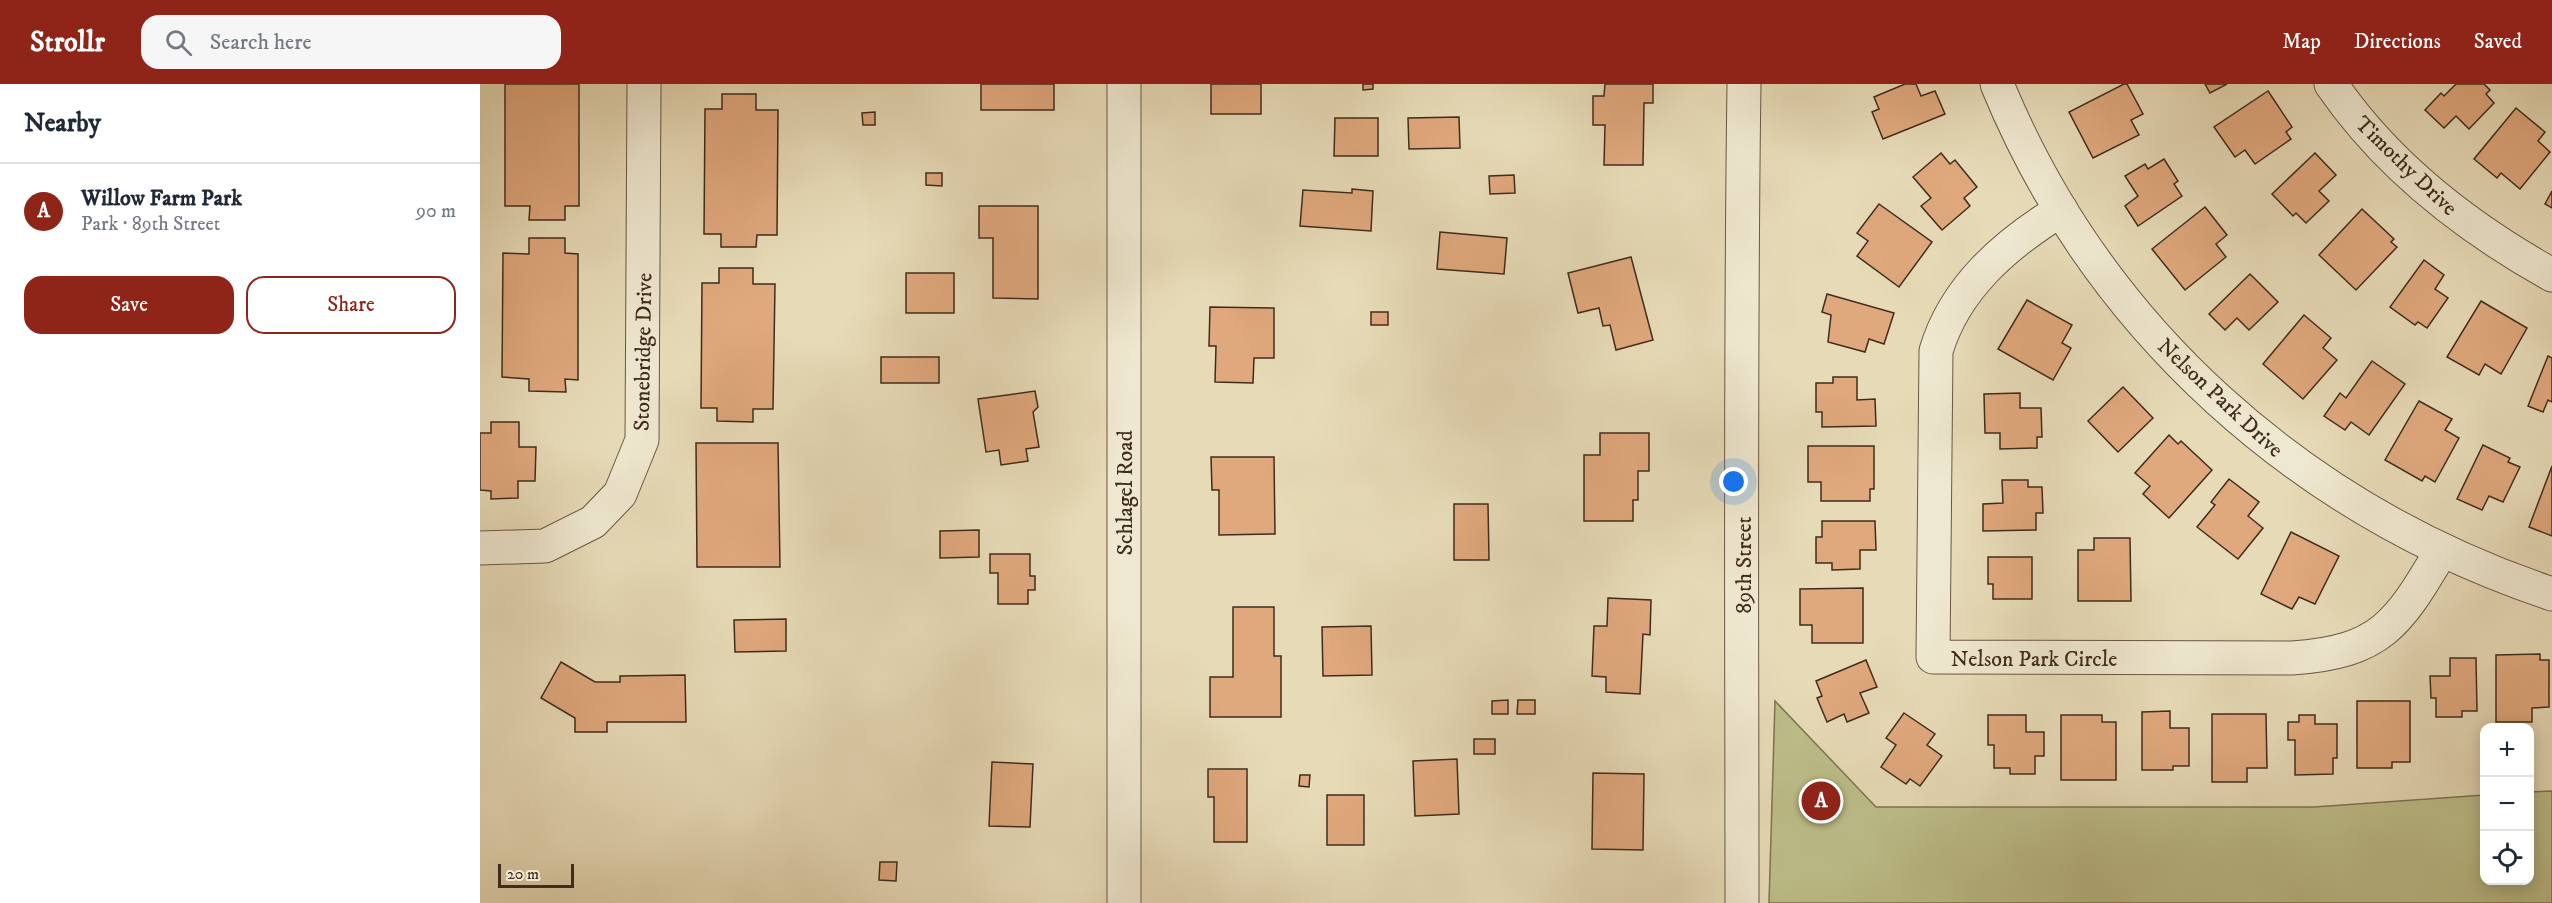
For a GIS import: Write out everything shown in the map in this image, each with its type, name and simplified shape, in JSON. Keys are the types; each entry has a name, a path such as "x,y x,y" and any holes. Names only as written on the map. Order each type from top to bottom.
{"street":[{"name":"Stonebridge Drive","path":"480,548 545,546 593,522 620,494 642,440 644,84"},
{"name":"Schlagel Road","path":"1124,84 1124,903"},
{"name":"89th Street","path":"1742,903 1743,471 1740,387 1744,84"},
{"name":"Nelson Park Drive","path":"1997,84 2035,165 2061,210 2130,308 2209,392 2259,436 2304,470 2376,516 2442,550 2552,594"},
{"name":"Timothy Drive","path":"2331,84 2368,131 2423,188 2476,230 2552,275"},
{"name":"Nelson Park Circle","path":"2061,210 2019,236 1985,268 1947,325 1936,351 1934,657 2292,658 2330,654 2368,640 2390,625 2408,607 2442,550"}],"green space":[{"path":"1775,701 1876,807 2314,807 2480,795 2480,885 2534,885 2534,792 2552,791 2552,903 1769,903"}],"building":[{"path":"505,84 579,84 579,206 565,206 565,220 529,220 530,206 505,206"},
{"path":"981,84 1054,84 1054,110 981,110"},
{"path":"1211,84 1261,84 1261,114 1211,114"},
{"path":"1363,84 1373,84 1373,89 1363,90"},
{"path":"1605,84 1653,84 1653,103 1644,103 1643,165 1604,165 1605,125 1593,125 1593,96 1604,96"},
{"path":"1905,84 1916,84 1921,96 1935,91 1945,114 1883,139 1872,112 1879,109 1874,97"},
{"path":"2127,84 2143,114 2131,120 2139,135 2093,158 2069,112"},
{"path":"2205,84 2227,84 2210,93"},
{"path":"2456,84 2484,84 2490,90 2486,94 2494,103 2469,129 2456,116 2444,128 2425,110 2441,93 2444,96"},
{"path":"2268,91 2292,127 2286,132 2291,139 2255,164 2245,150 2235,157 2214,127"},
{"path":"722,94 756,94 756,110 778,110 777,235 757,235 756,247 721,247 721,234 704,234 705,109 722,109"},
{"path":"2516,108 2545,132 2538,141 2550,152 2520,189 2501,173 2497,178 2474,159"},
{"path":"875,112 875,125 863,125 862,113"},
{"path":"1459,117 1460,148 1409,149 1408,118"},
{"path":"1335,118 1378,118 1378,156 1334,156"},
{"path":"1941,153 1950,164 1955,160 1977,187 1964,198 1970,206 1942,230 1921,206 1931,198 1913,177"},
{"path":"2315,153 2336,175 2319,191 2329,201 2306,223 2296,213 2293,216 2272,194"},
{"path":"2164,159 2178,181 2174,184 2182,196 2138,226 2125,206 2138,196 2125,176 2145,164 2148,169"},
{"path":"926,173 942,173 942,186 926,185"},
{"path":"1514,175 1515,193 1490,194 1489,176"},
{"path":"1352,189 1373,191 1371,231 1300,226 1303,190 1352,193"},
{"path":"2552,191 2552,208 2545,204"},
{"path":"1879,204 1932,242 1899,287 1857,256 1868,241 1857,233"},
{"path":"979,206 1038,206 1038,299 993,298 993,238 979,238"},
{"path":"2205,207 2227,235 2216,244 2226,257 2185,290 2152,249"},
{"path":"2362,209 2394,239 2391,242 2397,247 2356,290 2319,255"},
{"path":"1440,232 1507,238 1504,274 1437,269"},
{"path":"529,238 565,238 565,253 578,254 578,380 565,379 566,392 529,391 529,379 502,377 503,253 529,254"},
{"path":"1631,257 1653,340 1616,350 1610,325 1603,326 1599,308 1578,313 1568,273"},
{"path":"2424,260 2444,275 2435,289 2448,298 2427,328 2418,322 2415,325 2390,307"},
{"path":"719,268 753,268 753,284 775,284 773,409 753,409 753,422 717,421 717,408 701,408 702,283 719,283"},
{"path":"906,273 954,273 954,313 906,313"},
{"path":"2250,274 2278,302 2249,330 2237,318 2225,330 2209,314"},
{"path":"1827,294 1894,313 1884,344 1869,339 1865,352 1828,342 1831,315 1822,312"},
{"path":"2027,300 2072,325 2062,343 2071,348 2053,380 1998,349"},
{"path":"2481,301 2527,328 2501,374 2485,364 2479,375 2447,357"},
{"path":"1210,307 1274,308 1274,358 1254,358 1253,383 1215,382 1216,346 1209,346"},
{"path":"1371,312 1388,312 1388,325 1371,325"},
{"path":"2304,315 2331,338 2323,348 2337,360 2303,399 2263,364"},
{"path":"2548,356 2552,358 2552,402 2548,400 2543,412 2528,406"},
{"path":"881,357 939,357 939,383 881,383"},
{"path":"2372,361 2405,384 2369,435 2351,422 2345,430 2324,416 2340,393 2346,398"},
{"path":"1833,377 1857,377 1857,400 1875,399 1876,426 1822,427 1822,412 1816,412 1816,383 1833,383"},
{"path":"2123,387 2153,418 2118,452 2088,421"},
{"path":"1035,391 1038,407 1033,412 1039,447 1026,449 1028,461 1001,465 999,450 986,452 978,399"},
{"path":"2020,393 2020,408 2041,408 2042,437 2037,437 2037,448 2000,449 2000,433 1985,433 1984,394"},
{"path":"2419,401 2452,419 2445,430 2459,438 2435,482 2425,476 2422,481 2385,460"},
{"path":"491,422 519,422 519,447 536,447 535,481 518,481 518,498 491,499 491,491 480,490 480,433 491,433"},
{"path":"1600,433 1649,433 1649,471 1638,471 1638,500 1633,500 1633,521 1584,521 1584,455 1600,455"},
{"path":"2169,435 2178,444 2181,441 2212,470 2169,518 2143,494 2150,486 2135,473"},
{"path":"696,443 778,443 780,567 697,567"},
{"path":"2483,445 2510,458 2508,462 2520,467 2503,502 2489,496 2482,510 2457,499"},
{"path":"1808,446 1874,446 1874,489 1870,489 1870,501 1821,501 1821,482 1808,482"},
{"path":"1211,457 1274,457 1275,534 1219,535 1219,490 1212,490"},
{"path":"2552,466 2552,536 2529,527"},
{"path":"2229,479 2259,502 2248,516 2263,528 2238,559 2197,527 2215,505 2211,502"},
{"path":"2002,480 2028,480 2028,487 2042,487 2043,513 2036,513 2036,530 1983,531 1983,504 2003,503"},
{"path":"1454,504 1488,504 1489,560 1454,560"},
{"path":"1822,521 1875,521 1876,550 1860,550 1860,569 1832,570 1832,563 1816,563 1816,537 1822,537"},
{"path":"979,530 979,557 940,558 940,531"},
{"path":"2291,532 2339,556 2315,604 2299,597 2292,609 2261,594"},
{"path":"2094,538 2130,538 2131,601 2078,601 2078,550 2094,550"},
{"path":"990,554 1030,554 1030,576 1035,576 1035,590 1028,590 1028,604 998,604 998,573 990,573"},
{"path":"1988,557 2032,557 2032,599 1993,599 1993,584 1988,584"},
{"path":"1863,588 1863,643 1812,643 1812,625 1800,625 1800,589"},
{"path":"1608,598 1651,600 1650,635 1643,634 1640,694 1606,692 1606,677 1592,676 1594,626 1607,626"},
{"path":"1233,607 1274,607 1274,656 1281,656 1281,717 1210,717 1210,677 1233,677"},
{"path":"786,619 786,651 735,652 734,620"},
{"path":"1371,626 1372,675 1323,676 1322,627"},
{"path":"2540,654 2540,660 2549,660 2549,707 2532,708 2532,722 2496,722 2496,655"},
{"path":"2450,658 2476,658 2477,711 2462,711 2462,717 2436,717 2436,698 2431,698 2430,676 2450,676"},
{"path":"1866,660 1877,687 1860,693 1869,713 1847,722 1844,714 1827,722 1817,698 1822,696 1816,681"},
{"path":"561,662 595,682 620,682 620,676 685,675 686,722 607,722 607,732 575,732 575,718 541,698"},
{"path":"1508,700 1508,714 1492,714 1492,701"},
{"path":"1518,700 1535,700 1535,714 1517,714"},
{"path":"2357,701 2410,701 2410,762 2392,762 2392,768 2357,768"},
{"path":"2170,711 2170,728 2189,728 2189,766 2173,766 2173,770 2142,770 2142,712"},
{"path":"1904,713 1935,734 1927,745 1942,756 1920,786 1910,779 1906,784 1881,767 1896,745 1886,738"},
{"path":"2212,714 2266,714 2267,768 2247,768 2247,782 2212,782"},
{"path":"1988,715 2026,715 2026,732 2044,732 2044,756 2035,756 2035,774 2010,774 2010,768 1994,768 1994,745 1988,745"},
{"path":"2061,715 2102,715 2102,722 2116,722 2116,780 2061,780"},
{"path":"2299,715 2315,715 2315,724 2337,724 2337,758 2333,758 2333,774 2295,775 2295,740 2288,740 2288,722 2299,722"},
{"path":"1474,739 1495,739 1495,754 1474,754"},
{"path":"1457,759 1459,814 1415,816 1413,761"},
{"path":"992,762 1033,764 1030,827 989,826"},
{"path":"1208,769 1247,769 1247,842 1214,842 1214,797 1208,797"},
{"path":"1593,773 1644,774 1643,850 1592,849"},
{"path":"1300,775 1310,775 1309,787 1299,786"},
{"path":"1327,795 1364,795 1364,845 1327,845"},
{"path":"880,862 897,862 896,881 879,880"}],"place":[{"name":"Willow Farm Park","path":"1821,801"}]}
